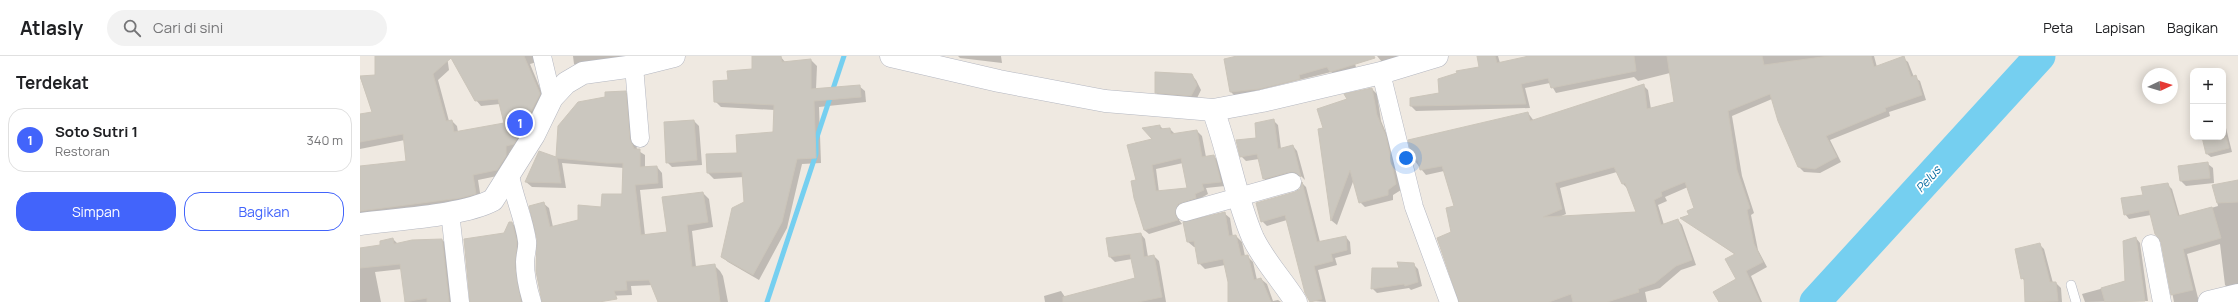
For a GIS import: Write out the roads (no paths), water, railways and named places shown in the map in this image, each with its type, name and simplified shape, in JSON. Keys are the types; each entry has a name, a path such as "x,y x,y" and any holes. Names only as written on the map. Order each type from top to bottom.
{"street":[{"path":"542,56 552,98"},
{"path":"360,224 450,212 484,205 494,200 534,135 552,98 566,84 583,73 634,66 674,56"},
{"path":"891,56 999,81 1105,101 1213,110 1381,73 1437,56"},
{"path":"634,66 640,138"},
{"path":"1381,73 1414,207 1449,302"},
{"path":"1213,110 1239,197 1254,240 1296,302"},
{"path":"510,175 513,191 520,205 527,243 525,261 527,287 532,302"},
{"path":"1184,212 1292,182"},
{"path":"450,212 460,302"},
{"path":"2151,244 2162,302"},
{"path":"2208,302 2238,294"}],"lane":[{"path":"2071,285 2076,302"}],"waterway":[{"path":"767,302 816,154 816,140 844,56"},
{"name":"Pelus","path":"1815,302 2040,56"}],"place":[{"name":"Soto Sutri 1","path":"520,123"}]}
